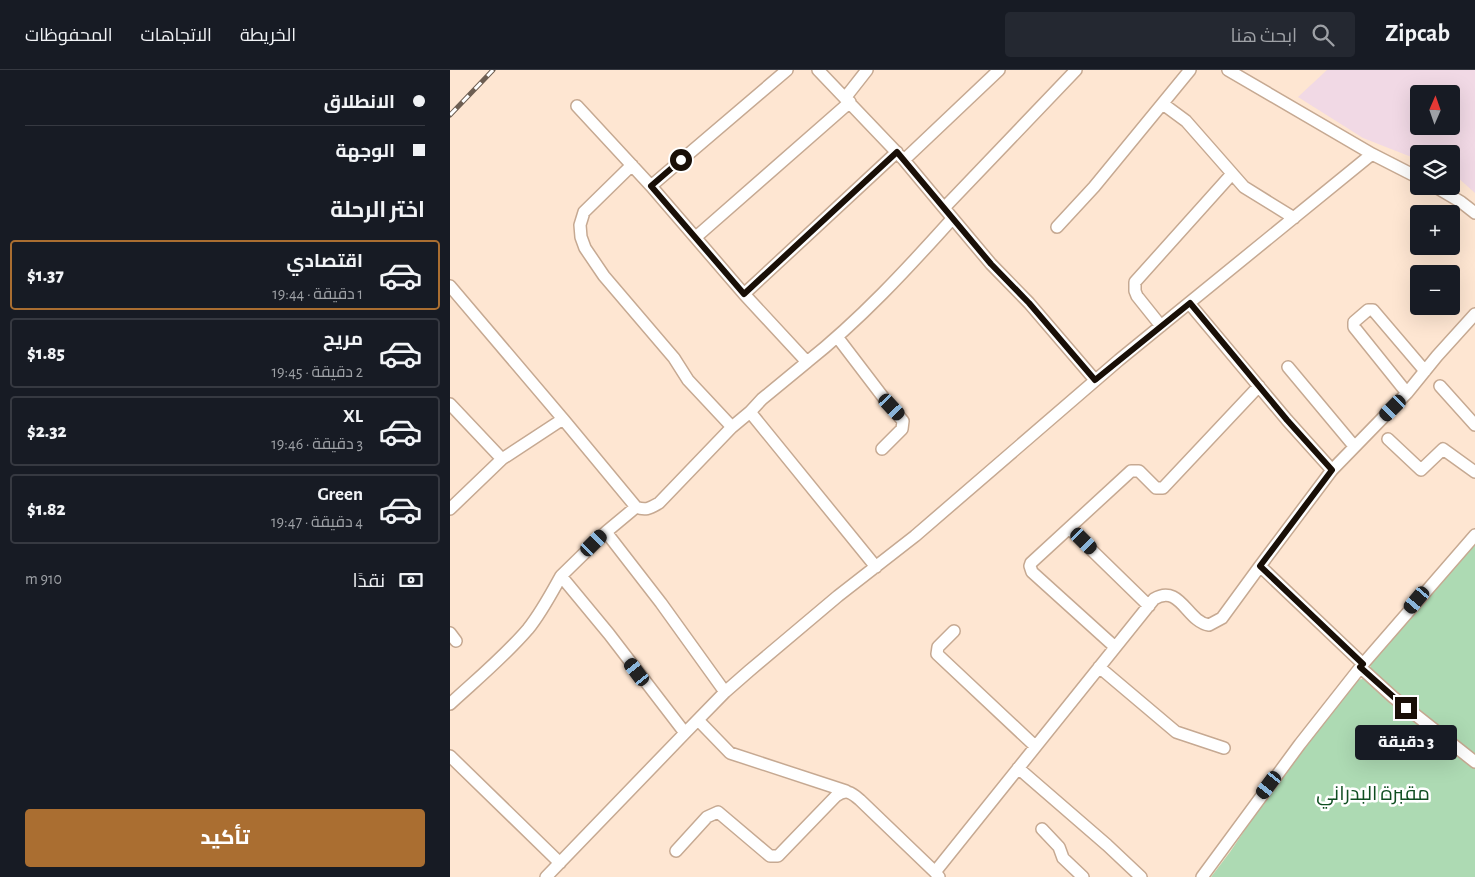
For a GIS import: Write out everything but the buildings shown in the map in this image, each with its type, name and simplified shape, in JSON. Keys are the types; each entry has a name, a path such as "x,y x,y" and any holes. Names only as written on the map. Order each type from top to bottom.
{"street":[{"path":"651,186 787,70"},
{"path":"818,70 900,156 952,219 1095,380"},
{"path":"696,237 848,100 866,70"},
{"path":"744,294 999,70"},
{"path":"944,208 1076,70"},
{"path":"1057,226 1094,187 1190,70"},
{"path":"1228,70 1372,154 1410,173"},
{"path":"1163,104 1186,121 1244,188 1294,218"},
{"path":"577,106 651,186 744,294 807,362"},
{"path":"546,877 725,692 823,608 915,536 1095,380 1372,154"},
{"path":"632,165 584,212 580,226 584,248 604,276 674,358 688,380 732,427"},
{"path":"1161,326 1137,296 1135,282 1232,175"},
{"path":"1449,195 1475,213"},
{"path":"450,286 636,507 643,510 660,503 732,427 762,399 838,338 914,261 952,219"},
{"path":"1190,303 1332,470"},
{"path":"1407,393 1354,327 1354,322 1368,310 1372,310 1425,371"},
{"path":"698,720 730,753 851,792 937,875 1035,746 1154,599 1168,594 1176,598 1200,623 1209,626 1222,618 1332,470 1407,393 1475,314"},
{"path":"838,338 883,398 903,421 902,428 882,449"},
{"path":"1288,367 1354,446"},
{"path":"1116,647 1030,570 1031,563 1131,471 1139,471 1156,488 1163,488 1259,386"},
{"path":"1440,386 1475,424"},
{"path":"450,404 502,459"},
{"path":"750,412 876,567"},
{"path":"450,509 502,459 562,418"},
{"path":"1388,439 1421,470 1443,449 1475,472"},
{"path":"450,704 513,646 544,606 561,576 606,532 636,507"},
{"path":"1070,528 1149,606"},
{"path":"606,532 661,603 725,692"},
{"path":"1202,877 1288,759 1362,666 1475,535"},
{"path":"1260,566 1393,697 1475,762"},
{"path":"561,576 609,634 685,733"},
{"path":"954,631 938,647 937,654 1035,746"},
{"path":"1099,667 1176,732 1224,748"},
{"path":"450,756 560,863"},
{"path":"1018,768 1141,877"},
{"path":"676,852 707,816 718,812 770,856 778,856 836,796 846,791"},
{"path":"1042,829 1059,847 1063,858 1083,877"}],"shaded area":[{"path":"1327,70 1475,70 1475,193 1460,180 1460,145 1410,145 1410,156 1363,138 1298,97"}],"green space":[{"name":"مقبرة البدراني","path":"1475,544 1475,757 1371,671 1370,664 1409,617"},
{"name":"مقبرة البدراني","path":"1363,679 1475,768 1475,877 1211,877 1290,763 1356,680"}],"railway":[{"path":"450,115 493,70"}],"route":[{"path":"681,160 651,186 744,294 897,152 991,264 1029,303 1095,380 1190,303 1287,420 1332,470 1306,502 1260,566 1363,664 1360,667 1406,708"}]}
